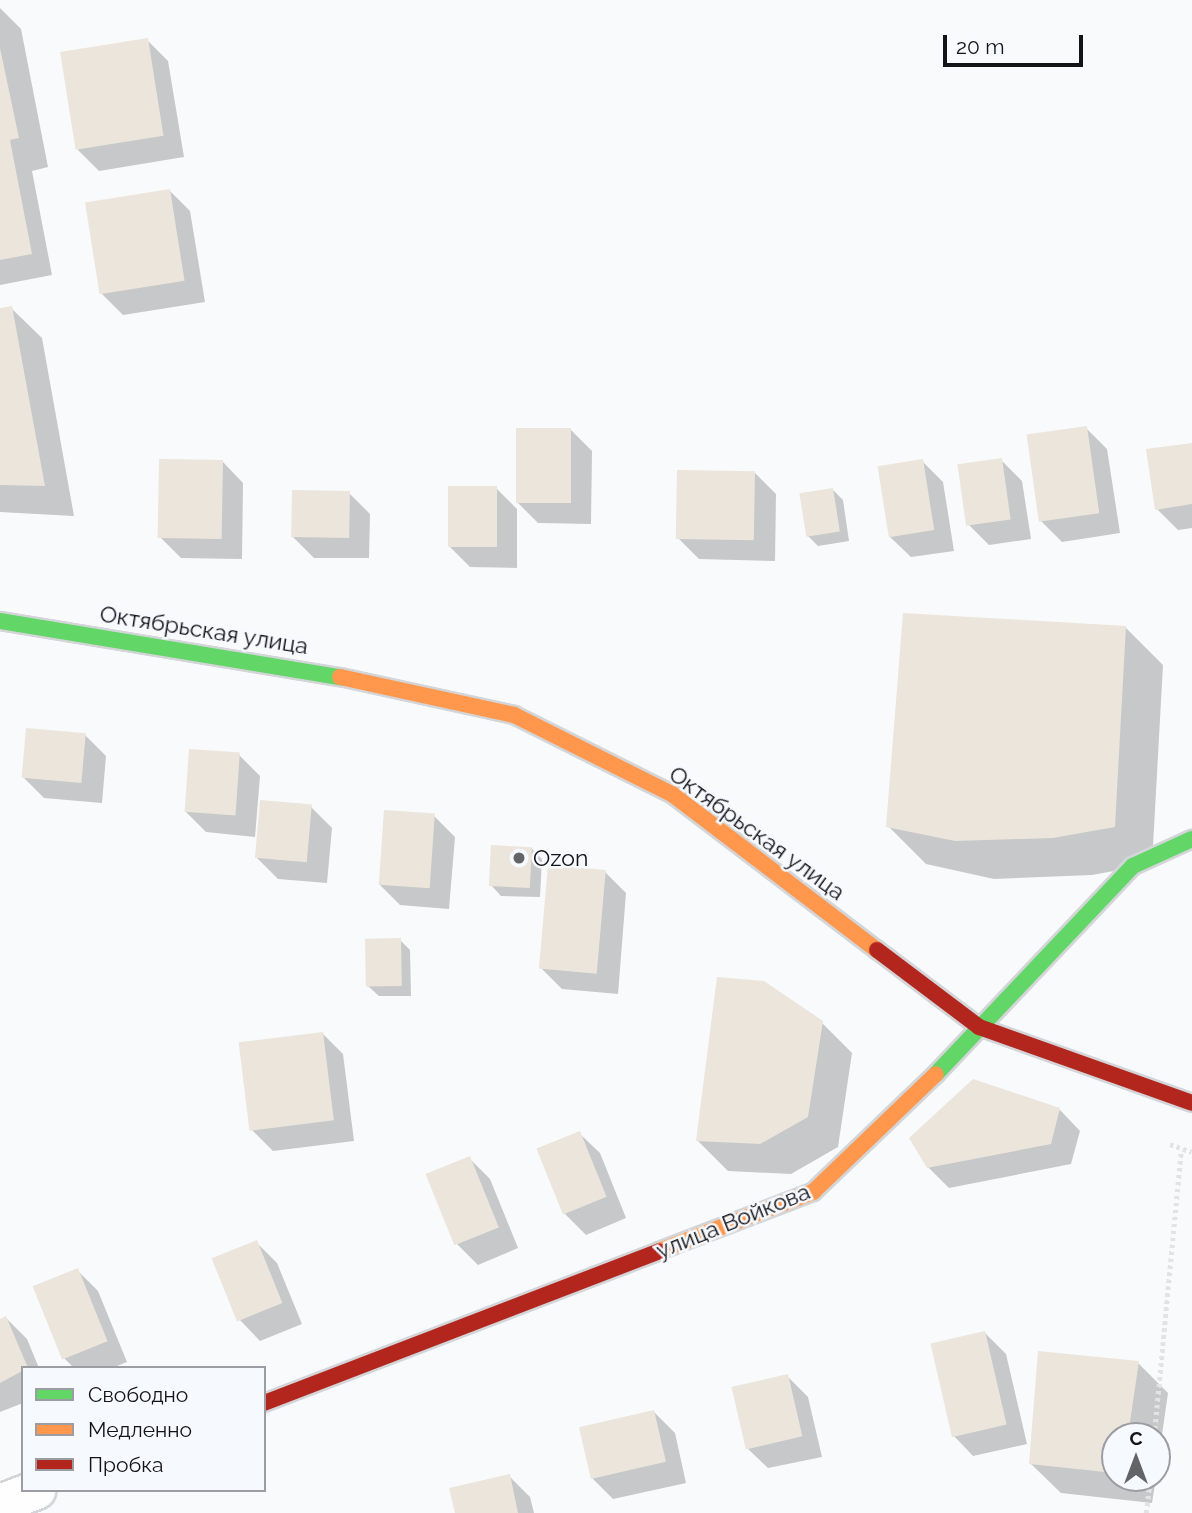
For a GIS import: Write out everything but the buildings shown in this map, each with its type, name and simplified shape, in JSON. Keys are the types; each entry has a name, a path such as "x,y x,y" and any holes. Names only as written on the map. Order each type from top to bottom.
{"main road":[{"name":"Октябрьская улица","path":"0,621 288,665 514,715 672,794 979,1027"},
{"path":"1192,839 1133,866 979,1027 1192,1102"},
{"name":"улица Войкова","path":"266,1402 813,1192 915,1096 979,1027"}],"street":[{"path":"0,1504 31,1492"}],"path":[{"path":"1156,1138 1181,1150 1192,1152"},
{"path":"1155,1422 1181,1150"},
{"path":"1146,1513 1148,1492"}],"traffic: fast":[{"path":"0,621 340,677"},
{"path":"936,1074 1133,866 1192,839"}],"traffic: slow":[{"path":"340,677 514,715 672,794 877,950"},
{"path":"659,1251 813,1192 936,1074"}],"traffic: jam":[{"path":"877,950 979,1027 1192,1103"},
{"path":"266,1402 659,1251"}],"place":[{"name":"Ozon","path":"519,858"}]}
